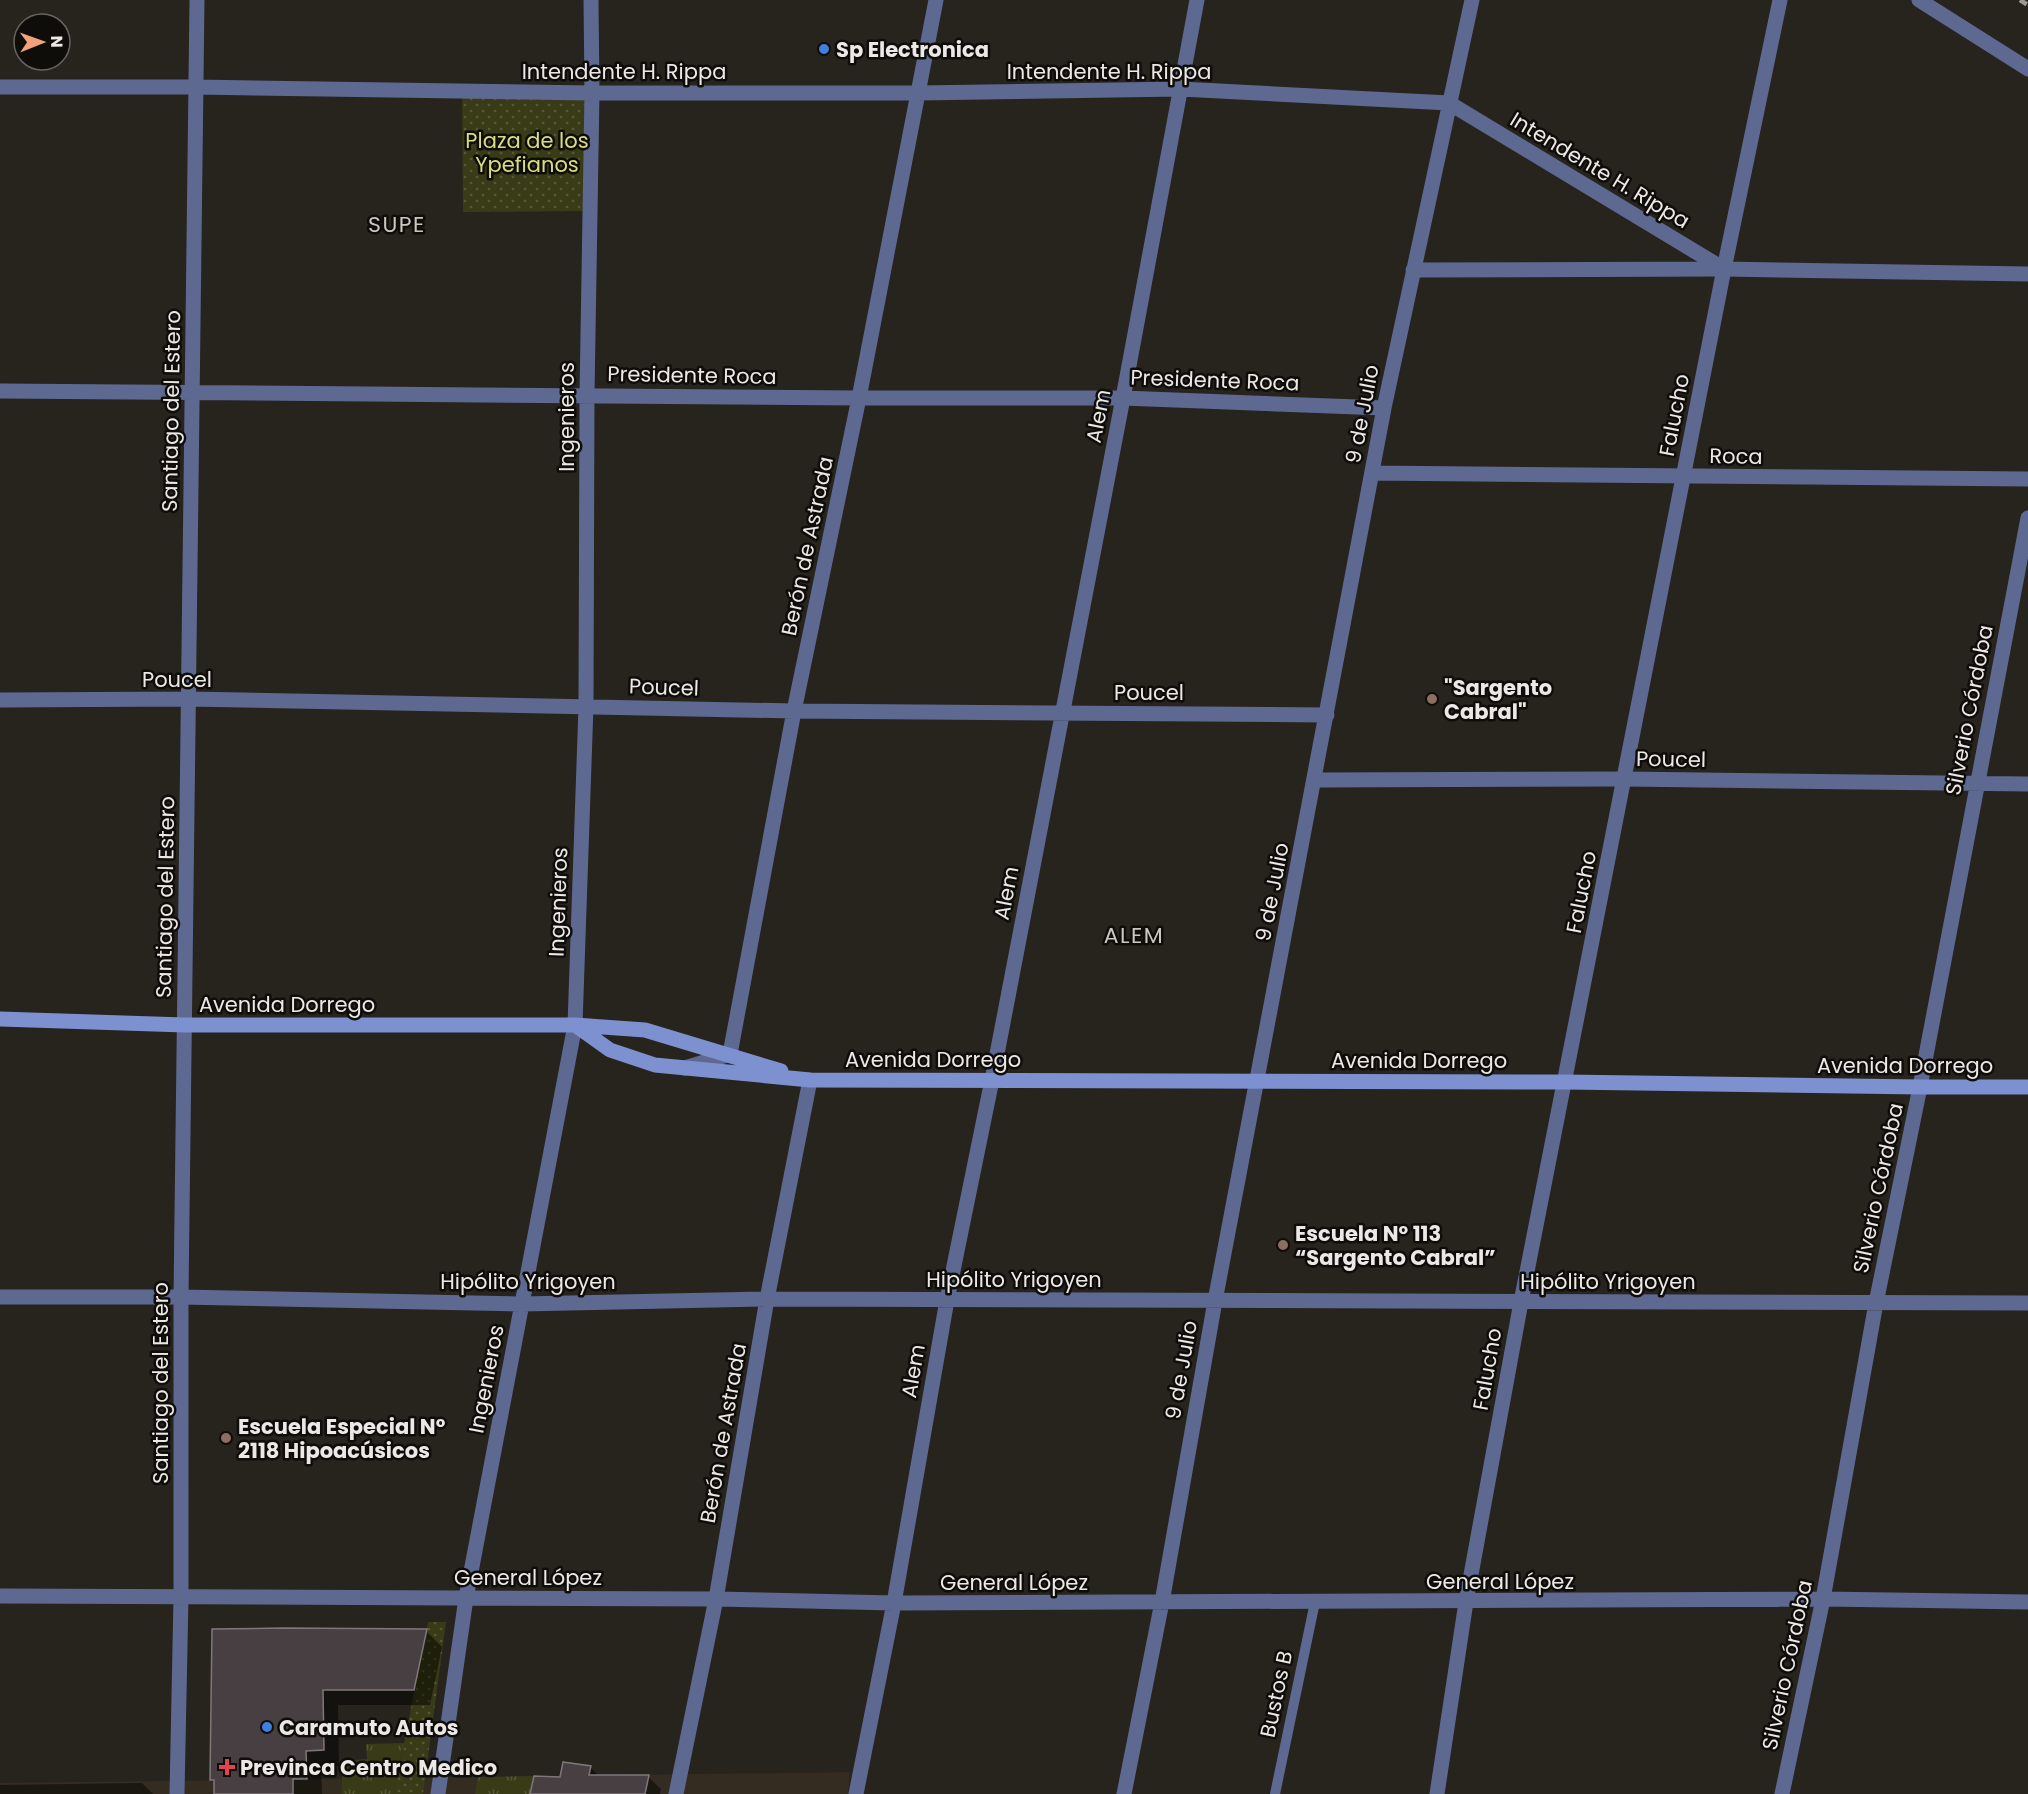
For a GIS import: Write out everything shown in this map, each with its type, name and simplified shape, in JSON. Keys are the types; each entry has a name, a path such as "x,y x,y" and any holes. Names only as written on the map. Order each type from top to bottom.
{"main road":[{"name":"Avenida Dorrego","path":"0,1019 185,1025 575,1025 645,1030 810,1080"},
{"name":"Avenida Dorrego","path":"575,1025 610,1050 655,1065 810,1080 2028,1086"}],"street":[{"name":"Santiago del Estero","path":"177,1794 181,1597 181,1297 197,0"},
{"name":"Ingenieros","path":"438,1794 466,1598 575,1025 586,706 591,0"},
{"name":"Berón de Astrada","path":"730,1054 794,711 859,398 936,0"},
{"name":"Alem","path":"856,1794 894,1603 947,1300 1124,398 1197,0"},
{"name":"9 de Julio","path":"1124,1794 1162,1602 1215,1301 1384,408 1472,0"},
{"name":"Falucho","path":"1437,1794 1466,1602 1521,1302 1724,269 1780,0"},
{"path":"1919,0 2028,69"},
{"name":"Intendente H. Rippa","path":"0,87 196,87 592,93 917,93 1181,89 1449,103 1724,269"},
{"path":"1413,270 1724,269 2028,274"},
{"name":"Presidente Roca","path":"0,391 1124,398 1384,408"},
{"name":"Roca","path":"1372,473 2028,480"},
{"name":"Silverio Córdoba","path":"1782,1794 1823,1599 1876,1302 1920,1087 2028,518"},
{"name":"Poucel","path":"0,700 189,699 794,711 1327,715"},
{"name":"Poucel","path":"1314,780 1625,779 2028,784"},
{"path":"685,1068 730,1054"},
{"name":"Berón de Astrada","path":"676,1794 716,1599 767,1299 810,1080"},
{"name":"Hipólito Yrigoyen","path":"0,1297 181,1297 521,1304 767,1299 2028,1303"},
{"name":"General López","path":"0,1596 716,1599 894,1603 1823,1599 2028,1602"}],"lane":[{"name":"Bustos B","path":"1275,1794 1315,1602"}],"shaded area":[{"path":"850,1772 848,1794 0,1794 0,1783"}],"green space":[{"name":"Plaza de los Ypefianos","path":"462,91 592,93 590,211 463,212"},
{"path":"428,1622 446,1622 423,1794 394,1794"},
{"path":"404,1743 394,1794 342,1794 342,1761 367,1759 366,1744"},
{"path":"534,1776 530,1794 475,1794 478,1777"}],"building":[{"name":"Caramuto Autos","path":"212,1629 427,1629 414,1690 323,1690 324,1750 306,1751 307,1779 293,1779 293,1794 214,1794 214,1780 210,1780"},
{"path":"563,1762 591,1766 589,1775 649,1775 645,1794 530,1794 534,1776 560,1777"}],"railway":[{"path":"2020,0 2028,5"}],"place":[{"name":"Sp Electronica","path":"824,49"},
{"name":"\"Sargento Cabral\"","path":"1432,699"},
{"name":"Escuela Nº 113 “Sargento Cabral”","path":"1283,1245"},
{"name":"Escuela Especial Nº 2118 Hipoacúsicos","path":"226,1438"},
{"name":"Caramuto Autos","path":"267,1727"},
{"name":"Previnca Centro Medico","path":"227,1767"}],"district":[{"name":"SUPE","path":"397,224"},
{"name":"ALEM","path":"1134,935"}]}
